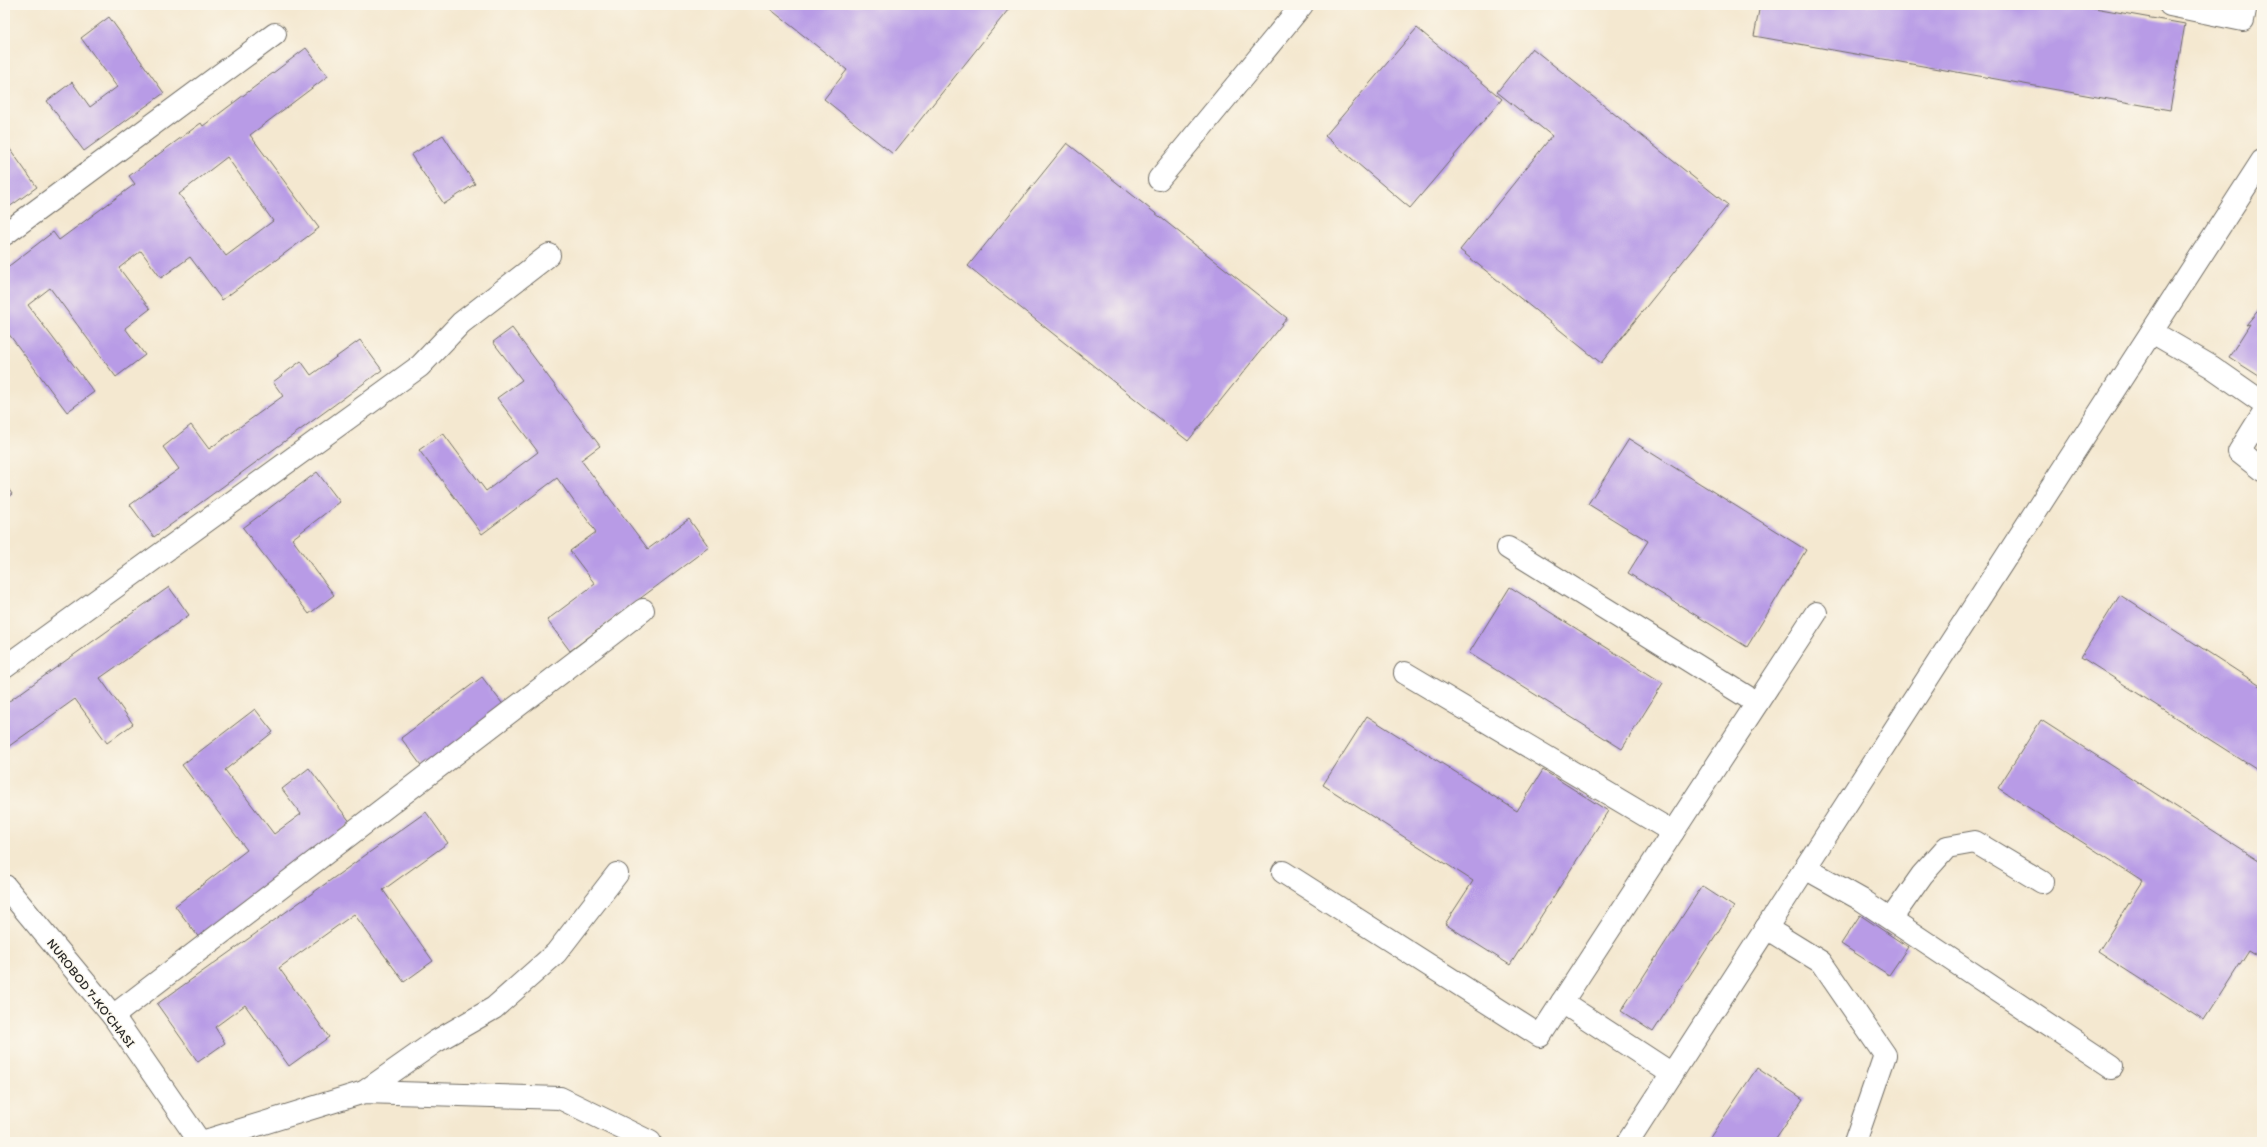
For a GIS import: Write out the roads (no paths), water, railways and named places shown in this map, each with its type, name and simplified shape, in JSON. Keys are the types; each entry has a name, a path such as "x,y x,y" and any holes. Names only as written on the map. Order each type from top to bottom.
{"street":[{"path":"1160,179 1302,5"},
{"path":"2170,5 2243,20 2246,5"},
{"path":"5,234 275,34"},
{"path":"1628,1142 2262,161"},
{"path":"5,667 420,366 461,323 549,256"},
{"path":"2152,332 2212,367 2262,402"},
{"path":"2262,415 2239,452 2262,470"},
{"path":"1508,548 1757,703"},
{"path":"113,1016 643,610"},
{"path":"1283,872 1540,1036 1816,613"},
{"path":"1405,673 1673,832"},
{"path":"1891,919 1922,875 1946,847 1976,842 2042,882"},
{"path":"1805,868 1862,900 2112,1067"},
{"path":"201,1142 364,1092 435,1042 494,1008 556,953 617,874"},
{"name":"NUROBOD 7-KO‘CHASI","path":"5,886 113,1016 201,1142"},
{"path":"1766,928 1821,962 1885,1055 1855,1142"},
{"path":"1562,1002 1672,1074"},
{"path":"364,1092 560,1098 650,1142"}]}
